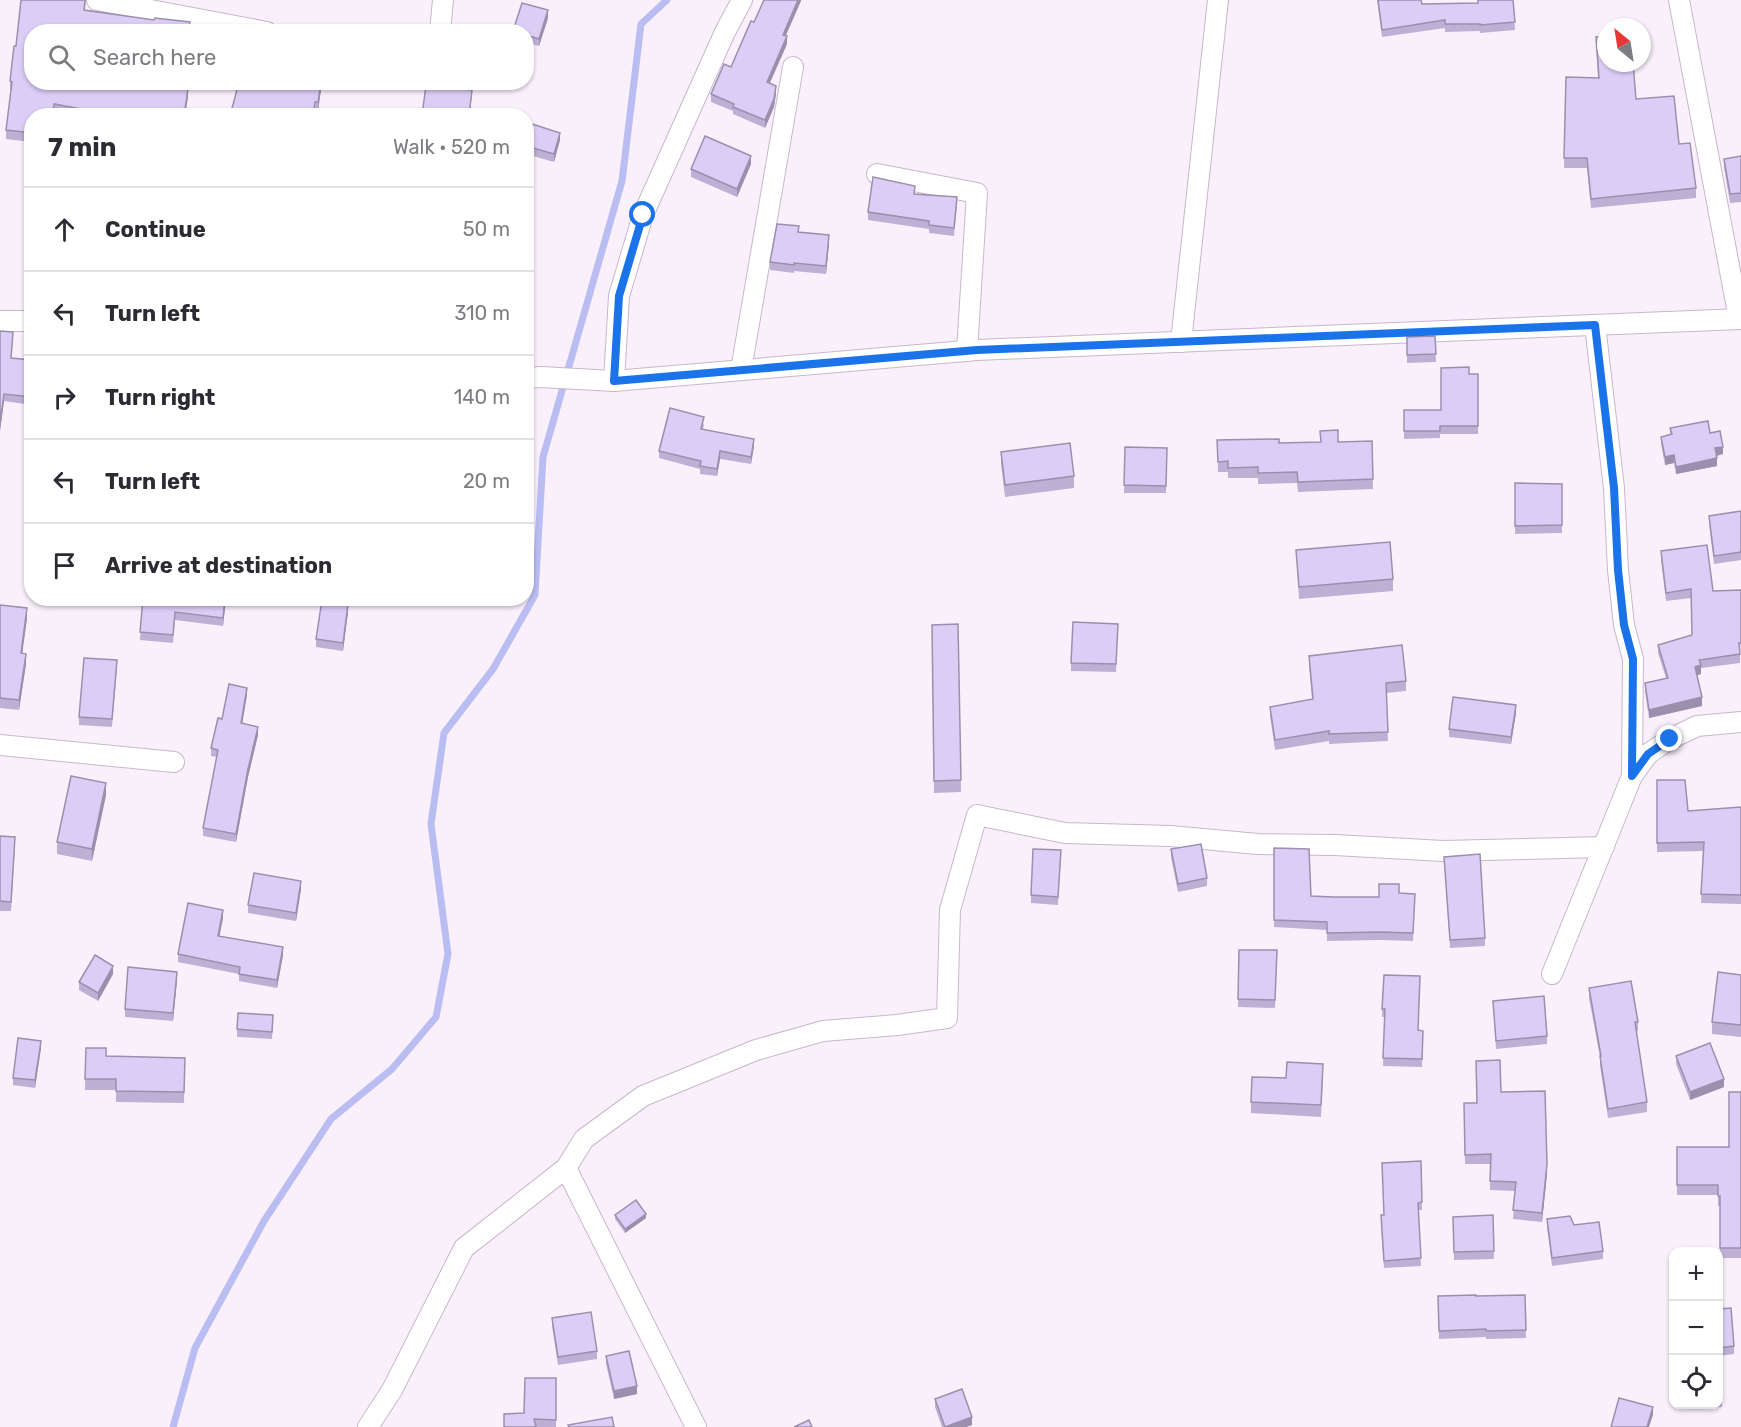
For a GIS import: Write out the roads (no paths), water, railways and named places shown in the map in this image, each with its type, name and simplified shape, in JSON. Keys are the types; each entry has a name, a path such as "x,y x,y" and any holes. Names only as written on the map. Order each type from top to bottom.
{"street":[{"path":"97,0 224,24"},
{"path":"441,24 443,0"},
{"path":"614,381 619,296 643,215 725,32 742,0"},
{"path":"1181,342 1218,0"},
{"path":"534,377 614,381 967,351 1740,319 1679,0"},
{"path":"741,370 793,68"},
{"path":"877,174 977,193 967,351"},
{"path":"0,321 24,321"},
{"path":"1595,325 1614,488 1618,570 1624,625 1633,659 1632,776"},
{"path":"1552,974 1632,776 1648,754 1670,739 1697,726 1741,722"},
{"path":"0,745 174,762"},
{"path":"368,1427 392,1390 464,1248 566,1168 584,1139 643,1096 756,1050 823,1031 947,1018 950,910 978,815 1065,833 1170,836 1258,844 1335,845 1443,851 1604,847"},
{"path":"566,1168 696,1427"}],"waterway":[{"path":"534,597 543,457 622,181 641,24 667,0"},
{"path":"173,1427 195,1348 264,1221 331,1119 392,1069 436,1017 448,954 431,824 444,733 493,669 529,606"}]}
